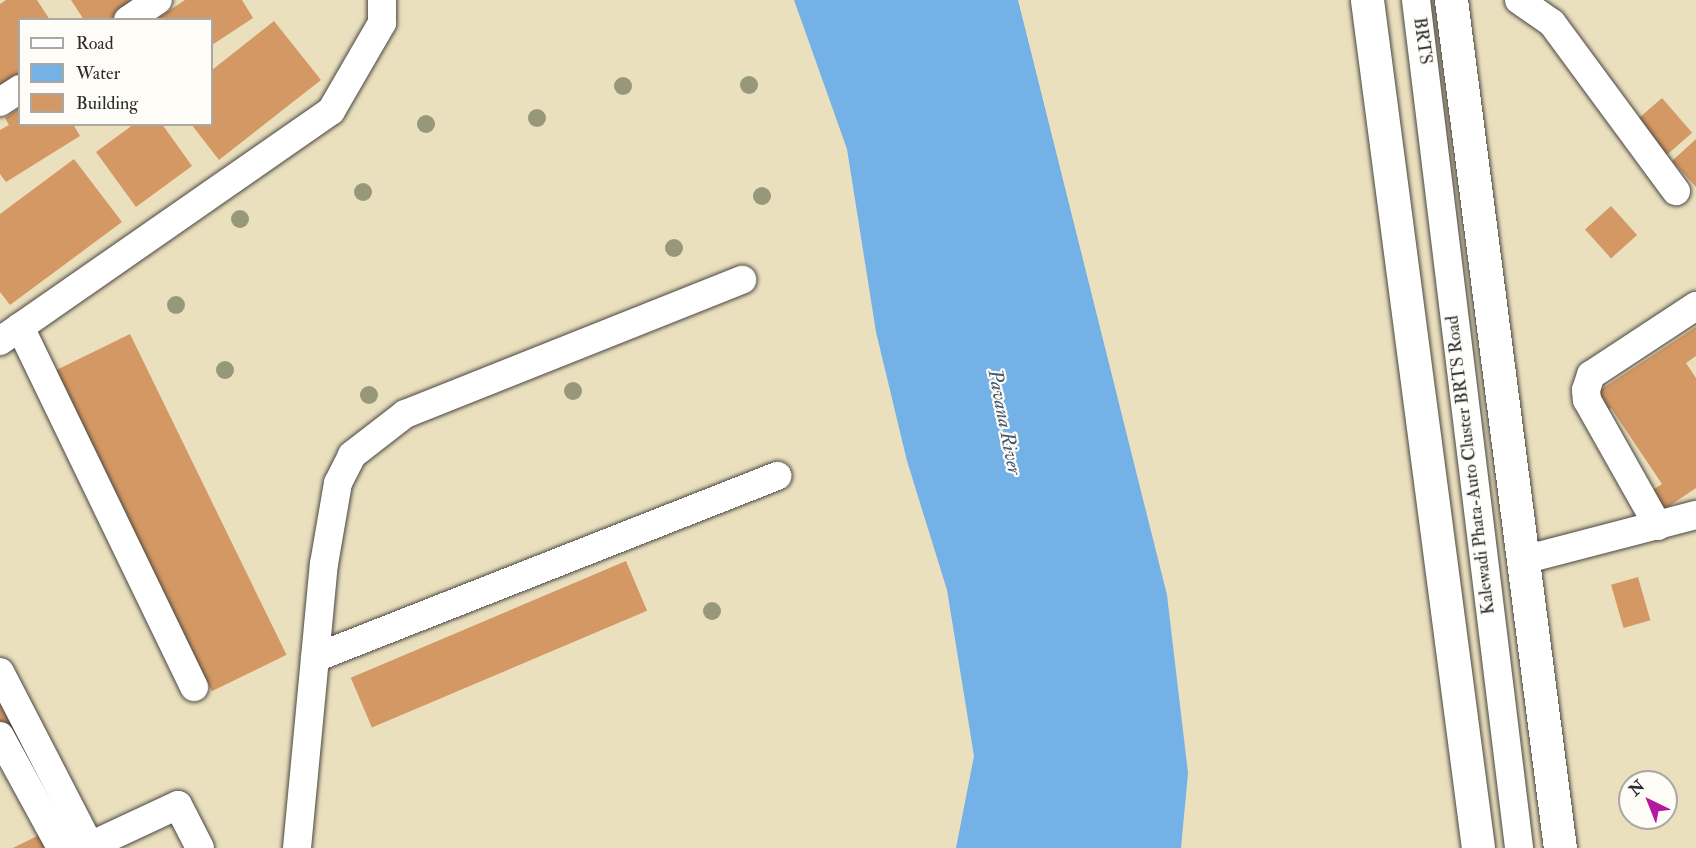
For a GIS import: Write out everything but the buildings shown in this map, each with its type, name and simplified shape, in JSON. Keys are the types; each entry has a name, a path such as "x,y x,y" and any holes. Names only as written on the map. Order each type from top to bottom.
{"main road":[{"path":"1367,0 1478,848"},
{"path":"1451,0 1560,848"}],"street":[{"path":"131,18 158,0"},
{"path":"194,687 10,334 331,111 382,23 382,0"},
{"name":"BRTS","path":"1416,0 1428,82"},
{"path":"1519,0 1552,23 1676,191"},
{"name":"Kalewadi Phata-Auto Cluster BRTS Road","path":"1428,82 1506,765 1519,848"},
{"path":"0,102 18,90"},
{"path":"297,848 324,564 338,483 352,455 405,414 742,280"},
{"path":"1658,526 1587,400 1586,390 1591,375 1696,306"},
{"path":"315,658 777,476"},
{"path":"1523,560 1695,519"},
{"path":"0,672 90,846 178,806 200,848"},
{"path":"0,736 61,848"}],"water":[{"name":"Pavana River","path":"794,0 1018,0 1167,595 1188,773 1181,848 956,848 974,756 947,590 907,461 876,332 847,149"}]}
